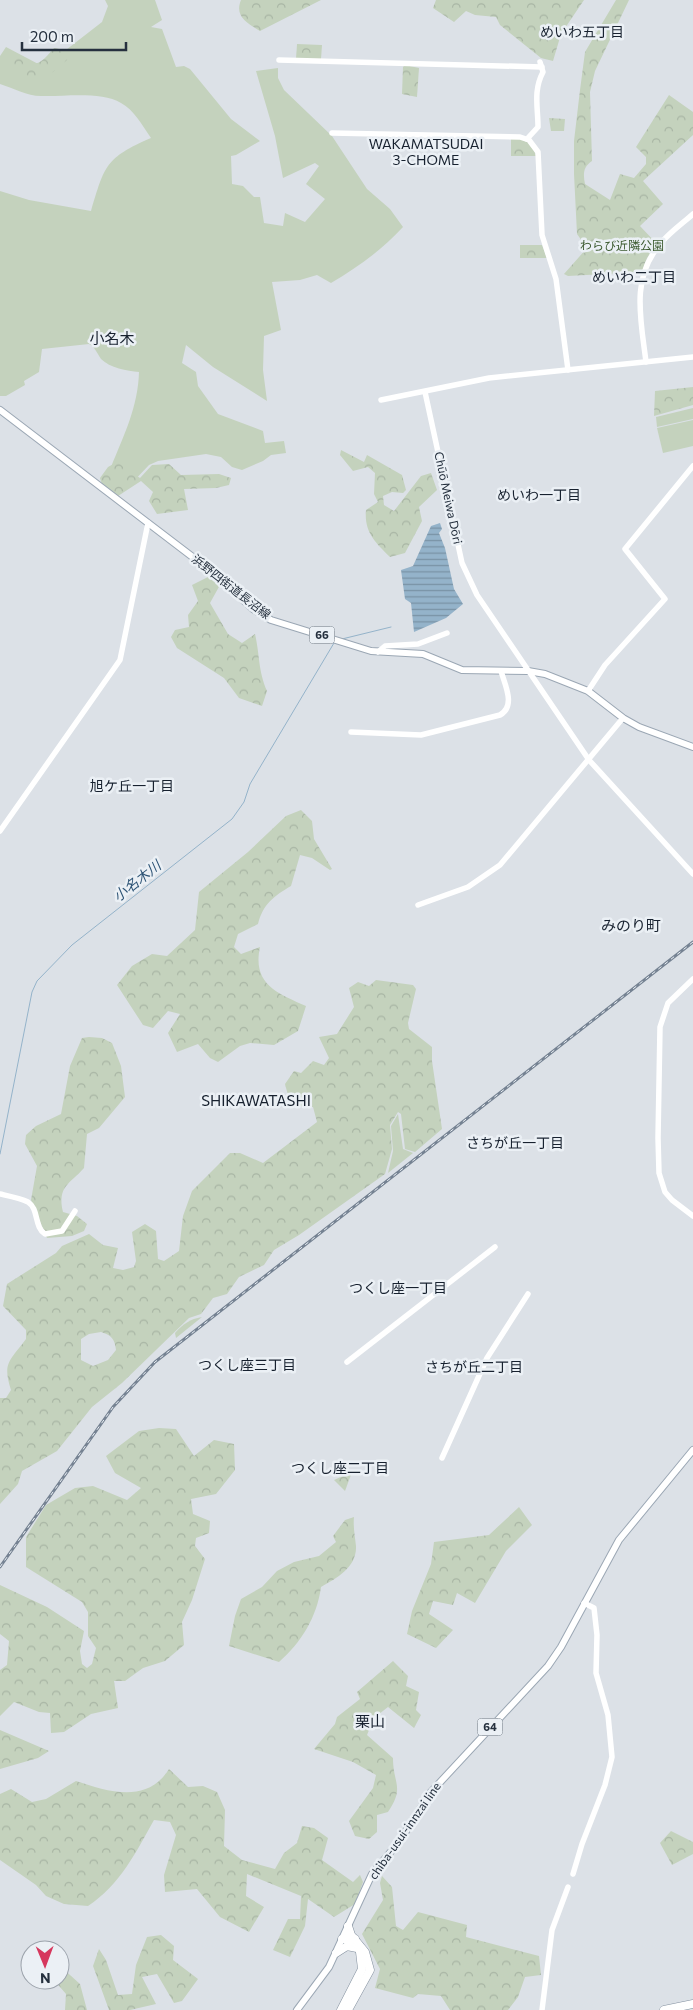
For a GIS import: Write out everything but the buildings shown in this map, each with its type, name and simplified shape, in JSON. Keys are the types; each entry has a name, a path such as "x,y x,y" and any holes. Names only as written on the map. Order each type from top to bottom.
{"highway":[{"path":"348,1935 362,1958 362,1969 349,2006"},
{"path":"340,2010 349,2006 370,1970 365,1952 348,1935"},
{"path":"336,1953 347,1946 357,1948"},
{"path":"664,2010 693,2004"}],"main road":[{"name":"浜野四街道長沼線","path":"0,410 211,571 265,617 281,624 378,652 416,653 462,670 528,671 553,676 588,691 623,718 662,737 693,746"},
{"name":"chiba-usui-innzai line","path":"297,2010 324,1974 348,1935 372,1874 399,1842 431,1792 548,1666 561,1647 619,1540 693,1450"}],"street":[{"path":"279,60 541,64 543,72 538,80 535,101 538,127 527,139"},
{"path":"332,133 527,139 534,145 538,152 542,234 556,279 568,370"},
{"path":"646,362 639,307 642,276 651,257 661,243 693,214"},
{"path":"381,400 489,378 693,357"},
{"name":"Chūō Meiwa Dōri","path":"425,392 462,563 479,598 588,760 693,874"},
{"path":"588,691 605,665 665,599 625,549 693,466"},
{"path":"0,831 120,660 148,523"},
{"path":"378,652 385,646 418,644 447,633"},
{"path":"350,732 422,735 500,715 505,712 509,704 501,671"},
{"path":"418,905 468,887 500,865 623,718"},
{"path":"693,979 668,1003 660,1026 658,1148 659,1174 665,1192 693,1216"},
{"path":"0,1194 28,1202 32,1206 39,1228 45,1234 62,1231 75,1211"},
{"path":"347,1362 495,1247"},
{"path":"442,1458 487,1358 528,1294"},
{"path":"573,1874 582,1844 605,1785 612,1757 608,1715 596,1673 598,1640 594,1608 584,1603"},
{"path":"542,2010 552,1930 568,1887"}],"green space":[{"path":"105,0 155,0 162,20 151,27 162,29 176,67 184,66 190,69 231,119 260,141 231,156 232,184 243,186 254,197 260,197 264,223 283,226 285,213 305,222 325,199 306,184 319,166 315,163 283,178 275,136 256,71 278,68 278,78 284,90 332,136 367,189 390,209 403,227 369,258 331,283 317,275 300,280 272,282 281,330 264,336 263,370 267,401 213,367 186,345 182,363 196,372 198,386 218,414 263,431 265,443 284,441 286,453 271,455 263,461 242,470 232,467 221,457 206,454 158,461 149,465 130,485 111,467 133,409 139,372 109,365 101,359 89,344 42,349 39,372 24,381 25,385 6,396 0,396 0,191 29,200 91,211 100,183 109,165 124,151 151,138 138,118 121,103 113,99 82,95 36,96 0,84 0,56 6,47 44,67 102,22 108,6"},
{"path":"241,0 321,0 260,31 243,19 239,11"},
{"path":"436,0 584,0 561,34 553,61 541,58 500,25 496,17 475,15 466,11 454,22 433,8"},
{"name":"わらび近隣公園","path":"616,0 629,0 595,71 590,92 592,161 584,171 585,184 610,200 620,174 634,178 646,164 646,157 636,147 669,95 693,112 693,135 643,181 663,204 640,226 657,244 647,258 642,272 568,276 564,274 587,248 577,234 574,174 574,141 585,52"},
{"path":"297,44 322,45 321,59 296,59"},
{"path":"54,48 65,50 68,55 67,60 35,87 9,68 9,56 36,63 46,57"},
{"path":"405,65 419,68 417,97 402,94 403,67"},
{"path":"549,118 565,119 564,131 551,131"},
{"path":"511,138 520,139 532,144 536,156 511,156"},
{"path":"520,245 542,245 547,258 520,258"},
{"path":"693,387 693,405 654,416 655,391"},
{"path":"693,408 693,419 657,427 656,417"},
{"path":"693,420 693,446 663,453 657,428"},
{"path":"341,450 364,462 367,455 402,475 406,490 403,493 392,492 383,496 384,505 394,511 421,476 431,473 437,490 419,507 422,521 405,553 390,557 372,536 367,525 366,510 378,502 374,494 375,473 368,467 353,471 340,455"},
{"path":"117,462 140,478 152,465 169,464 181,475 219,474 231,478 229,485 216,488 184,489 188,510 157,514 149,501 153,492 141,481 118,496 104,487 100,478 108,467"},
{"path":"210,576 220,585 210,603 228,634 242,643 255,634 261,670 267,691 262,706 239,698 224,678 177,648 171,637 175,630 189,627 188,615 198,601 192,585"},
{"path":"301,810 312,821 314,839 332,869 330,870 312,858 300,855 291,886 270,901 263,911 258,924 238,934 234,947 241,954 260,947 258,960 260,970 269,986 306,1006 298,1031 274,1045 250,1043 240,1046 218,1062 210,1058 198,1044 177,1052 168,1033 180,1014 168,1011 153,1028 143,1025 117,985 132,966 152,954 167,956 195,930 199,892 248,852 286,816"},
{"path":"376,980 413,985 416,989 408,1023 409,1029 432,1047 432,1061 442,1129 415,1152 405,1149 401,1114 398,1112 390,1125 392,1149 385,1174 299,1235 274,1250 264,1265 239,1277 227,1294 213,1298 201,1314 189,1318 122,1383 92,1407 57,1451 22,1471 18,1484 0,1504 0,1398 6,1398 11,1390 7,1373 9,1362 26,1339 26,1330 3,1306 7,1284 56,1253 62,1246 89,1234 103,1245 118,1248 113,1268 123,1270 134,1267 136,1261 132,1232 145,1224 156,1231 158,1259 164,1261 179,1251 183,1216 192,1191 230,1153 240,1153 263,1163 317,1122 313,1107 293,1103 285,1084 294,1071 301,1073 313,1061 324,1065 329,1058 319,1037 337,1034 354,1007 349,988 358,982 369,986","holes":["104,1333 110,1336 115,1343 116,1350 108,1360 93,1366 81,1360 81,1339 89,1334"]},
{"path":"82,1038 102,1038 112,1043 121,1066 125,1097 99,1128 87,1134 84,1168 63,1191 63,1212 77,1216 87,1224 84,1231 72,1236 47,1238 31,1200 37,1166 25,1144 26,1135 36,1126 61,1114 70,1066"},
{"path":"398,1114 403,1149 413,1153 388,1173 393,1151 391,1126"},
{"path":"202,1317 176,1338 175,1333 184,1325"},
{"path":"159,1428 176,1429 194,1456 214,1440 234,1444 235,1470 216,1494 191,1499 193,1514 210,1521 209,1533 196,1538 195,1546 205,1559 192,1600 182,1622 184,1645 165,1661 143,1668 125,1681 114,1681 118,1708 91,1714 64,1732 51,1733 50,1713 39,1712 14,1702 0,1716 0,1670 7,1665 9,1641 0,1634 0,1585 47,1607 84,1631 80,1651 82,1664 87,1668 92,1664 96,1648 88,1636 88,1612 82,1602 26,1567 26,1537 46,1505 75,1488 93,1486 127,1500 141,1488 115,1473 106,1456 139,1431"},
{"path":"352,1472 345,1491 334,1480"},
{"path":"519,1507 532,1525 506,1551 475,1603 457,1593 453,1605 433,1601 429,1614 453,1630 436,1648 407,1634 412,1611 431,1564 434,1542 489,1535"},
{"path":"354,1517 356,1546 353,1560 345,1571 321,1587 316,1609 307,1629 287,1655 279,1662 229,1646 235,1616 241,1599 262,1587 277,1571 294,1562 319,1556 336,1542 333,1536 345,1520"},
{"path":"393,1661 408,1676 406,1686 419,1692 416,1710 421,1715 414,1728 388,1707 374,1718 367,1735 393,1758 397,1791 388,1812 377,1815 377,1832 369,1839 355,1836 349,1821 373,1788 376,1775 353,1762 314,1749 335,1724 337,1717 360,1699 357,1692"},
{"path":"0,1730 49,1751 38,1758 0,1769"},
{"path":"169,1769 188,1787 203,1786 217,1792 225,1810 224,1846 242,1860 275,1869 284,1853 297,1843 302,1826 314,1828 328,1838 322,1860 353,1882 360,1875 363,1882 355,1904 334,1917 308,1899 305,1926 290,1957 273,1950 288,1919 300,1919 301,1896 247,1874 246,1896 264,1907 249,1932 220,1917 197,1889 165,1892 164,1875 176,1835 170,1822 154,1820 134,1856 118,1878 99,1898 88,1906 64,1904 46,1896 36,1885 0,1860 0,1794 11,1789 32,1802 46,1799 76,1781 101,1789 127,1792 139,1791 150,1787 160,1780"},
{"path":"671,1831 693,1842 693,1854 672,1865 660,1843"},
{"path":"382,1876 392,1887 396,1926 403,1930 418,1912 467,1925 466,1937 539,1956 541,1975 525,1977 518,1997 508,2010 450,2010 441,1996 418,1994 413,1998 375,1988 380,1969 362,1934 383,1900 380,1883"},
{"path":"161,1935 174,1946 173,1960 198,1979 182,2001 174,2003 157,1974 142,1977 156,2004 130,2010 109,2010 93,1966 99,1949 106,1960 118,1995 132,1994 136,1965 147,1937"},
{"path":"70,1975 80,1984 87,2010 65,2010 66,1994 63,1990 70,1990"}],"water":[{"path":"440,523 442,529 439,533 445,548 454,589 463,604 446,618 414,632 411,603 405,599 401,570 413,566 431,526"}],"waterway":[{"name":"小名木川","path":"342,639 391,627"},
{"name":"小名木川","path":"0,1154 32,992 37,981 72,945 232,819 244,802 250,784 334,643"}],"railway":[{"path":"0,1567 113,1407 155,1362 693,942"}],"district":[{"name":"めいわ五丁目","path":"582,32"},
{"name":"WAKAMATSUDAI 3-CHOME","path":"426,152"},
{"name":"めいわ二丁目","path":"634,277"},
{"name":"小名木","path":"112,339"},
{"name":"めいわ一丁目","path":"539,495"},
{"name":"旭ケ丘一丁目","path":"132,786"},
{"name":"みのり町","path":"631,926"},
{"name":"SHIKAWATASHI","path":"256,1101"},
{"name":"さちが丘一丁目","path":"515,1143"},
{"name":"つくし座一丁目","path":"398,1288"},
{"name":"つくし座三丁目","path":"247,1365"},
{"name":"さちが丘二丁目","path":"474,1367"},
{"name":"つくし座二丁目","path":"340,1468"},
{"name":"栗山","path":"370,1722"}]}
